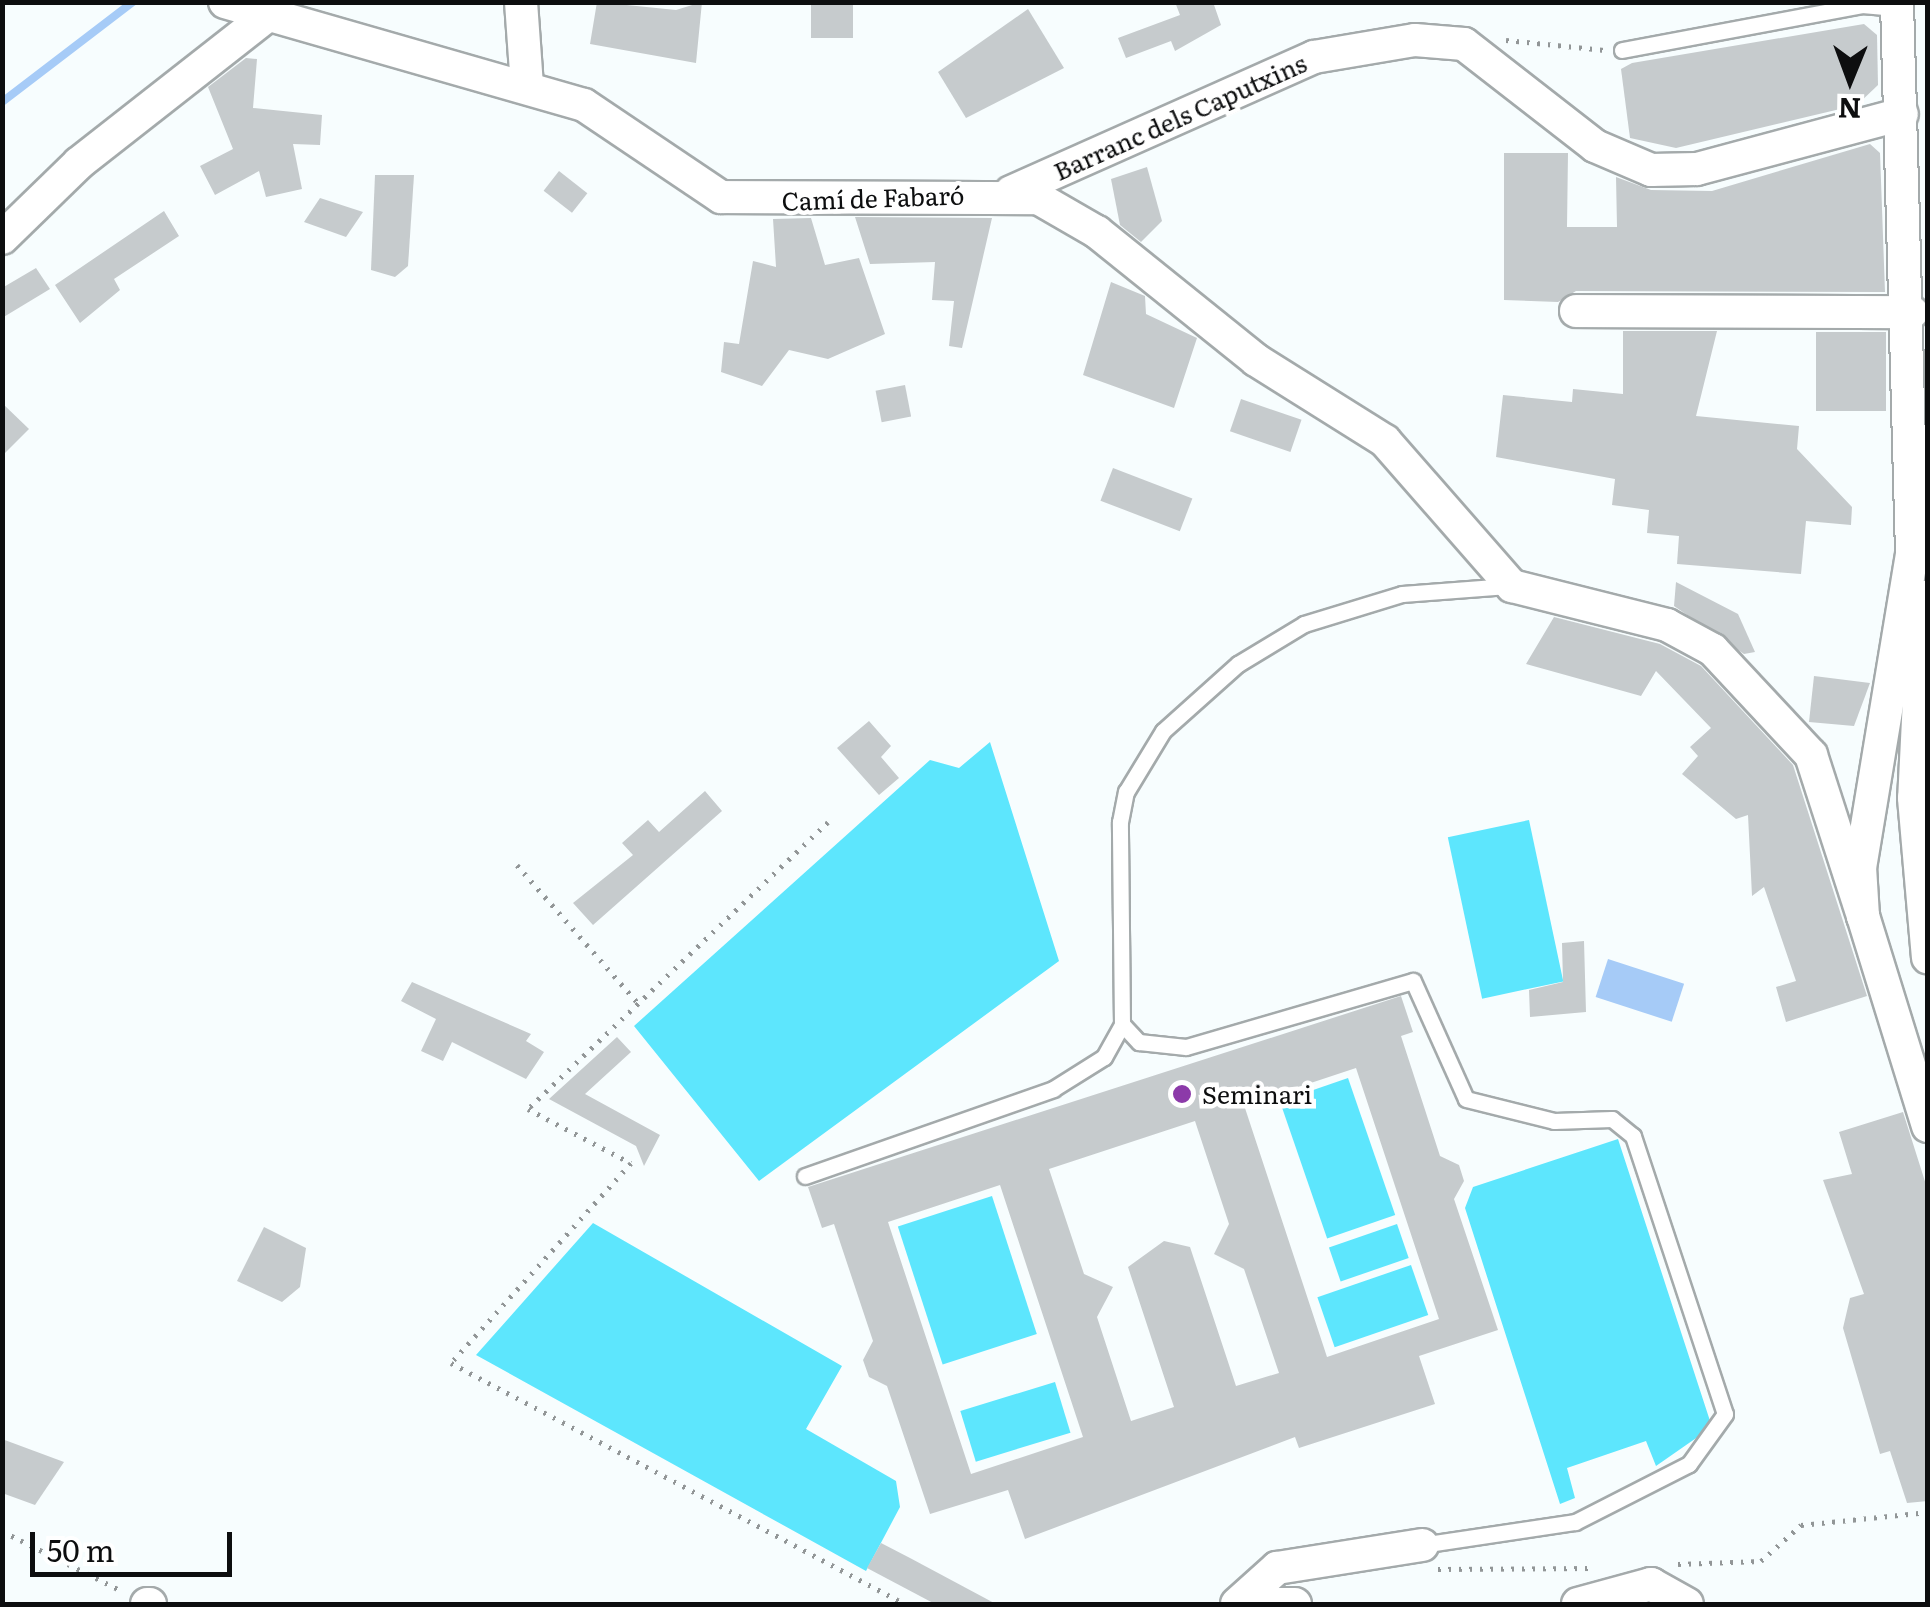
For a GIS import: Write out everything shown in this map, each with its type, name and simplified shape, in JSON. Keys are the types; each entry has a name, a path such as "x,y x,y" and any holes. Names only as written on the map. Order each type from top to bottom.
{"street":[{"name":"Camí de Fabaró","path":"225,2 527,84 584,105 721,197 784,204 1011,192"},
{"path":"521,2 527,84"},
{"path":"1897,5 1912,312 1912,554 1859,853 1863,916 1928,1126"},
{"path":"2,238 79,163 268,14"},
{"name":"Barranc dels Caputxins","path":"1011,192 1314,58 1415,40 1464,44"},
{"path":"1464,44 1594,146 1650,170 1697,170 1902,114"},
{"path":"1011,192 1097,232 1229,340 1385,441 1512,586 1666,625 1714,650 1811,755 1859,853 1928,1094"},
{"path":"1576,311 1912,312"},
{"path":"1914,445 1924,584 1914,798 1928,956"},
{"path":"1238,1604 1277,1568 1422,1556"},
{"path":"1578,1604 1651,1584 1687,1604"},
{"path":"1238,1604 1294,1604"}],"lane":[{"path":"1622,50 1862,5 1897,5"},
{"path":"805,1176 1053,1090 1104,1057 1122,1024 1120,822 1126,792 1163,730 1238,664 1304,624 1402,594 1512,586"},
{"path":"1122,1024 1139,1042 1186,1047 1413,980 1466,1099 1554,1122 1612,1119 1634,1136 1721,1394 1724,1427 1662,1483 1575,1522 1422,1556"}],"path":[{"path":"1464,44 1491,37 1622,50"},
{"path":"828,822 528,1109 631,1163 451,1363 905,1604"},
{"path":"517,864 638,1003"},
{"path":"1673,1564 1761,1561 1801,1524 1928,1512"},
{"path":"2,1531 148,1604"},
{"path":"1422,1556 1600,1567"}],"shaded area":[{"path":"990,742 1059,961 759,1181 634,1026 930,760 959,768"},
{"path":"1529,820 1563,981 1482,999 1448,837"},
{"path":"1608,959 1684,984 1672,1022 1596,997"},
{"path":"1348,1078 1395,1215 1327,1239 1280,1101"},
{"path":"1618,1139 1712,1427 1656,1466 1646,1441 1567,1468 1575,1498 1560,1504 1465,1208 1473,1187"},
{"path":"992,1196 1037,1334 943,1364 898,1227"},
{"path":"593,1223 842,1366 806,1429 896,1481 900,1507 866,1571 476,1355"},
{"path":"1397,1224 1409,1258 1341,1281 1329,1247"},
{"path":"1411,1265 1428,1315 1335,1347 1317,1297"},
{"path":"1055,1382 1070,1433 976,1462 960,1411"}],"building":[{"path":"597,2 676,10 702,2 696,63 590,44"},
{"path":"811,2 853,2 853,38 811,38"},
{"path":"1175,2 1213,2 1221,25 1175,51 1171,41 1126,58 1118,38 1180,15"},
{"path":"1028,9 1064,68 966,118 938,72"},
{"path":"1864,24 1877,35 1878,85 1857,105 1676,148 1630,138 1621,69 1632,63"},
{"path":"246,58 257,59 253,108 322,115 320,145 293,144 302,189 266,197 259,171 215,195 200,166 233,149 208,87"},
{"path":"1870,144 1880,153 1885,292 1576,291 1558,302 1504,300 1504,153 1568,153 1567,227 1617,227 1616,177 1651,190 1712,191"},
{"path":"1147,167 1162,221 1141,242 1120,225 1111,179"},
{"path":"559,171 587,193 572,213 544,191"},
{"path":"375,175 414,175 408,266 395,277 371,270"},
{"path":"320,198 363,212 346,237 304,222"},
{"path":"164,211 179,236 114,279 120,290 80,323 55,285"},
{"path":"855,217 992,218 962,348 949,346 954,301 932,300 935,262 870,264"},
{"path":"811,218 825,265 859,258 885,334 828,359 789,350 762,386 721,372 724,342 739,344 753,261 776,267 773,219"},
{"path":"36,268 50,289 2,318 2,288"},
{"path":"1111,282 1145,296 1146,314 1197,338 1174,408 1083,375"},
{"path":"1623,331 1717,331 1696,416 1799,426 1797,449 1852,507 1851,525 1806,521 1801,574 1677,564 1679,536 1647,533 1649,510 1612,505 1615,479 1496,457 1503,395 1572,402 1573,389 1623,394"},
{"path":"1816,332 1886,332 1886,411 1816,411"},
{"path":"905,385 911,416 882,422 876,391"},
{"path":"1241,399 1302,420 1290,452 1230,431"},
{"path":"2,403 29,429 2,456"},
{"path":"1113,468 1192,498 1180,531 1100,501"},
{"path":"1676,582 1738,614 1755,652 1744,654 1674,606"},
{"path":"1554,617 1660,644 1701,666 1793,765 1867,996 1786,1022 1776,987 1796,981 1764,887 1752,896 1748,815 1736,819 1682,774 1698,756 1690,747 1711,728 1656,671 1641,696 1526,664"},
{"path":"1814,676 1870,683 1854,726 1809,722"},
{"path":"869,721 891,746 881,757 899,778 879,795 837,748"},
{"path":"705,791 722,811 593,925 573,903 633,855 622,843 648,820 659,832"},
{"path":"1584,941 1586,1012 1530,1017 1529,990 1563,982 1562,943"},
{"path":"412,982 531,1034 526,1041 544,1052 526,1079 452,1042 443,1061 421,1051 436,1019 401,1001"},
{"path":"1401,996 1413,1032 1401,1036 1440,1156 1459,1165 1464,1181 1454,1199 1498,1330 1419,1356 1435,1404 1299,1448 1295,1437 1025,1539 1008,1490 930,1514 887,1386 869,1377 863,1360 873,1341 834,1224 822,1228 808,1187","holes":["1356,1068 1439,1319 1327,1357 1244,1105","1195,1121 1229,1224 1214,1254 1244,1269 1279,1373 1236,1386 1190,1247 1164,1241 1128,1267 1174,1407 1131,1421 1097,1317 1113,1287 1084,1274 1049,1169","1000,1185 1083,1437 971,1474 888,1222"]},
{"path":"617,1037 631,1052 585,1094 660,1135 644,1166 636,1146 549,1099"},
{"path":"1903,1112 1928,1191 1928,1501 1907,1503 1890,1451 1880,1454 1843,1328 1850,1298 1864,1294 1823,1180 1852,1174 1839,1132"},
{"path":"264,1227 306,1248 300,1287 282,1302 237,1281"},
{"path":"2,1439 64,1462 35,1505 2,1493"},
{"path":"881,1543 996,1604 935,1604 867,1568"}],"waterway":[{"path":"2,102 133,2"}],"place":[{"name":"Seminari","path":"1182,1094"}]}
